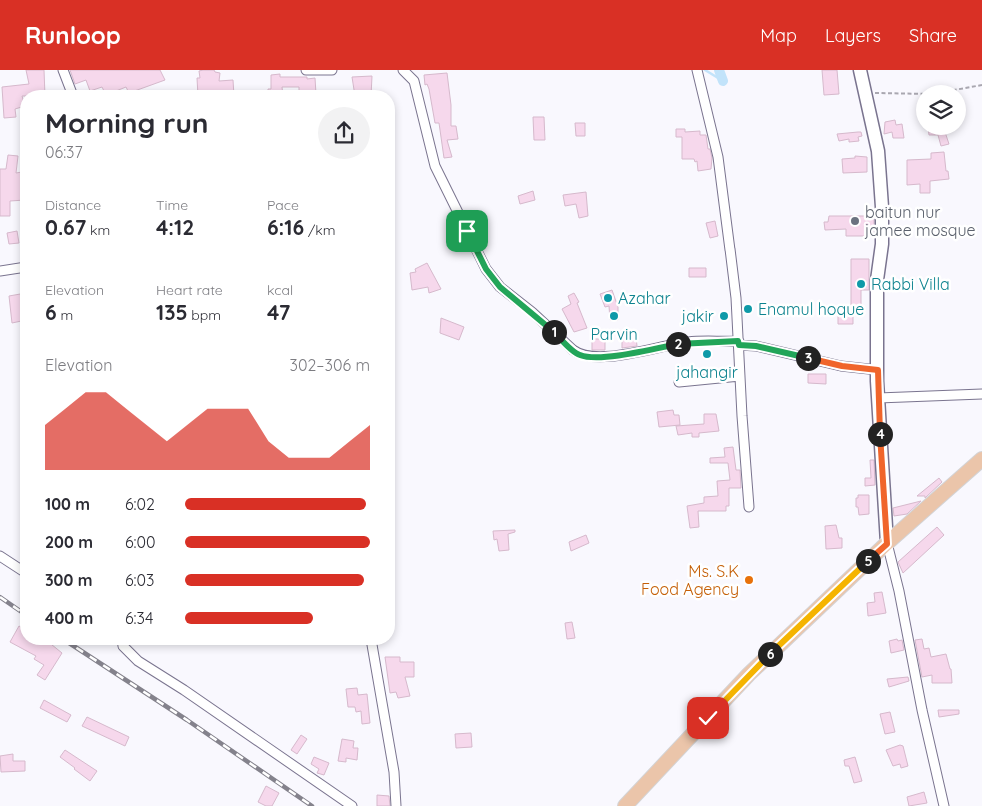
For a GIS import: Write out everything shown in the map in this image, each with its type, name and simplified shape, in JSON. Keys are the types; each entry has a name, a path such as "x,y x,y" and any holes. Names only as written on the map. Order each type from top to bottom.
{"main road":[{"path":"625,806 749,674 887,544 982,458"}],"street":[{"path":"63,70 70,90"},
{"path":"306,70 332,70"},
{"path":"403,70 414,81 435,166 486,269 500,287 532,312 580,355 594,357 618,355 689,342 739,343 842,366 878,370"},
{"path":"697,70 718,157 736,298 749,507"},
{"path":"860,70 878,151 882,208 882,244 877,280 878,398 887,544 899,591 922,710 944,806"},
{"path":"0,271 20,268"},
{"path":"680,382 740,376"},
{"path":"878,398 982,394"},
{"path":"0,556 20,569"},
{"path":"123,645 138,661 200,701 352,806"},
{"path":"372,645 394,772 396,806"}],"path":[{"path":"865,93 932,94 982,85"}],"building":[{"path":"26,70 44,70 45,90 20,90 20,108 15,109 16,117 4,118 2,87 29,84"},
{"path":"70,70 160,70 165,80 137,90 128,90 126,87 118,90 104,90 102,87 90,90 86,80 75,84"},
{"path":"214,70 220,73 219,81 233,80 234,90 198,90 197,78 200,78 199,71"},
{"path":"822,70 837,70 839,94 824,95"},
{"path":"447,73 451,105 451,126 456,126 458,139 447,140 452,157 444,158 439,123 435,123 429,89 427,84 425,85 424,75"},
{"path":"280,74 280,77 315,78 316,90 299,90 299,87 282,87 282,90 268,90 271,89 271,75"},
{"path":"372,76 371,90 354,90 352,77"},
{"path":"533,117 544,117 545,140 534,140"},
{"path":"895,120 896,125 902,124 904,138 893,138 892,132 884,134 885,122"},
{"path":"575,123 585,123 585,136 576,136"},
{"path":"676,129 685,129 685,132 700,131 700,135 706,135 708,149 710,149 712,158 711,169 698,171 697,161 695,162 694,159 682,159 682,137 676,137"},
{"path":"861,132 862,136 858,137 859,141 849,142 849,139 839,141 837,134"},
{"path":"938,135 946,135 949,144 941,146"},
{"path":"944,152 949,179 930,181 930,193 920,193 920,184 907,185 907,160 931,159 931,153"},
{"path":"8,155 18,156 16,173 20,172 20,200 10,201 10,216 0,216 0,169 6,169"},
{"path":"855,156 867,157 867,172 843,173 842,159 855,158"},
{"path":"533,191 535,200 520,204 518,196"},
{"path":"586,192 588,216 579,218 576,204 565,206 563,195"},
{"path":"829,216 869,216 869,219 874,219 874,236 846,236 846,229 825,230 824,222 828,222"},
{"path":"715,221 718,236 710,238 706,223"},
{"path":"17,231 19,243 9,244 7,233"},
{"path":"851,259 869,259 869,290 861,290 861,311 851,311"},
{"path":"427,263 441,289 429,293 428,287 412,290 410,273 416,272 415,269"},
{"path":"689,268 706,268 706,277 689,277"},
{"path":"612,290 618,307 618,320 610,320 609,306 605,307 600,294"},
{"path":"574,293 579,302 577,303 587,328 574,332 562,309 571,304 568,296"},
{"path":"20,294 20,321 12,323 9,296"},
{"path":"838,312 853,313 853,324 838,324"},
{"path":"441,318 464,327 459,340 440,333"},
{"path":"636,337 637,346 622,348 622,338"},
{"path":"592,339 605,339 605,350 592,350"},
{"path":"808,374 826,374 826,384 808,383"},
{"path":"673,410 674,415 679,415 680,425 659,427 657,412"},
{"path":"704,414 716,414 719,431 699,433 699,437 692,437 692,433 678,435 676,426 704,424"},
{"path":"733,447 736,470 740,470 741,488 729,488 729,506 726,506 726,511 698,511 699,527 690,528 687,506 704,503 704,497 718,496 717,481 730,480 728,463 710,463 710,458 725,457 724,448"},
{"path":"870,460 874,460 875,485 865,486 865,478 871,478"},
{"path":"939,478 942,482 925,498 925,496 917,496"},
{"path":"858,495 869,495 869,514 859,515 858,507 856,507"},
{"path":"921,501 907,514 894,516 893,508"},
{"path":"836,525 839,538 842,538 842,548 826,549 825,526"},
{"path":"937,527 944,535 903,573 898,562"},
{"path":"515,530 515,532 508,534 509,550 499,551 497,539 494,540 493,531"},
{"path":"586,535 589,543 571,551 569,542"},
{"path":"882,592 886,613 868,616 867,603 875,602 874,593"},
{"path":"572,622 575,638 567,639 565,623"},
{"path":"19,626 20,645 52,645 62,653 45,680 37,675 44,665 34,659 36,656 10,642"},
{"path":"897,639 898,641 902,640 904,650 891,653 889,641"},
{"path":"922,639 924,649 929,648 931,657 946,654 951,669 952,683 932,683 932,675 922,677 915,640"},
{"path":"385,657 400,657 400,662 414,662 414,677 405,677 410,696 398,698 396,692 390,693"},
{"path":"908,677 909,681 889,687 887,679"},
{"path":"357,688 358,695 367,694 370,723 362,724 361,711 356,712 355,707 348,707 346,689"},
{"path":"44,700 71,715 67,722 40,708"},
{"path":"938,710 959,710 959,714 939,717"},
{"path":"890,712 895,732 885,734 880,714"},
{"path":"87,717 129,737 125,746 82,726"},
{"path":"471,733 472,747 456,748 455,734"},
{"path":"301,735 307,739 297,754 291,750"},
{"path":"342,739 354,741 353,748 358,748 357,760 346,758 346,762 338,761"},
{"path":"900,745 903,746 908,766 901,768 900,764 893,766 886,750"},
{"path":"65,750 97,771 90,781 60,757"},
{"path":"13,754 13,761 25,761 25,771 1,772 0,756"},
{"path":"314,757 329,763 324,775 317,773 319,769 311,764"},
{"path":"855,757 862,781 854,783 849,766 845,766 844,760"},
{"path":"266,786 279,793 272,806 266,806 258,802"},
{"path":"924,792 927,803 909,806 907,797"},
{"path":"377,795 389,796 390,806 377,806"}],"waterway":[{"path":"705,70 723,81"},
{"path":"719,70 723,81"}],"railway":[{"path":"0,597 20,611"},
{"path":"72,645 187,720 312,806"}],"place":[{"name":"baitun nur jamee mosque","path":"855,221"},
{"name":"Rabbi Villa","path":"861,284"},
{"name":"Azahar","path":"608,298"},
{"name":"Enamul hoque","path":"748,309"},
{"name":"Parvin","path":"614,316"},
{"name":"jakir","path":"724,316"},
{"name":"jahangir","path":"707,354"},
{"name":"Ms. S.K Food Agency","path":"749,580"}],"route":[{"path":"467,231 486,269 500,287 532,312 580,355 607,356 689,342 738,341 739,345 756,346 842,366 878,370 877,381 887,544 749,674 708,718"}]}
